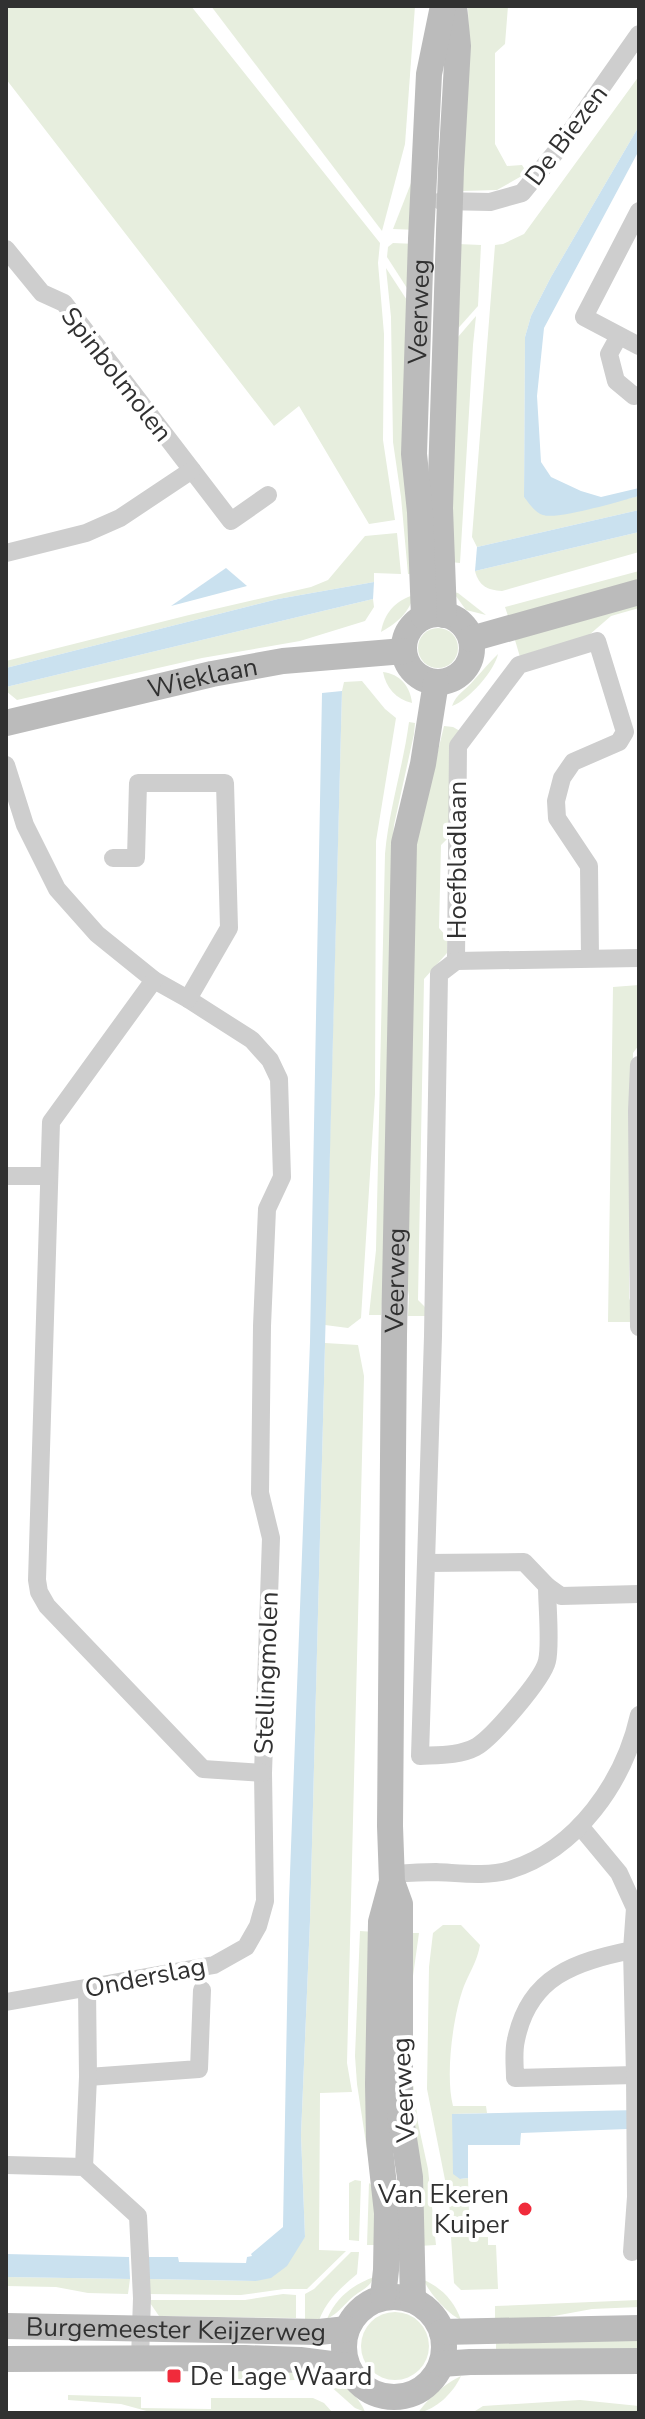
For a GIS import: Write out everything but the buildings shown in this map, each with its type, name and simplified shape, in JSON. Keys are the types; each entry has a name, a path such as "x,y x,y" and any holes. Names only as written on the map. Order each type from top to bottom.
{"street":[{"name":"Veerweg","path":"434,616 414,454 429,74 443,6"},
{"name":"Veerweg","path":"434,616 458,46 454,6"},
{"name":"De Biezen","path":"423,200 490,202 522,193 559,148 639,34"},
{"path":"639,211 584,317 639,346"},
{"name":"Spinbolmolen","path":"6,249 42,293 64,303 231,521 268,495"},
{"path":"619,336 609,354 616,381 634,396 639,395"},
{"path":"6,553 86,533 120,518 192,470"},
{"path":"471,639 639,592"},
{"path":"434,616 461,623 471,639 471,655 464,670 451,680 436,682 424,679 414,673 407,663 404,651 407,634 414,624 434,616"},
{"name":"Hoefbladlaan","path":"426,1563 434,1320 439,974 456,961 458,746 519,665 597,641 625,732 619,742 573,762 562,778 556,801 557,818 589,866 590,958"},
{"name":"Wieklaan","path":"6,723 226,671 283,661 404,651"},
{"name":"Veerweg","path":"413,2300 410,2177 400,2113 400,1904 392,1878 390,1826 394,1367 404,843 423,764 436,682"},
{"path":"6,765 25,825 57,889 97,934 154,980 188,999 229,928 225,783 138,783 136,858 113,858"},
{"path":"456,961 639,958"},
{"name":"Stellingmolen","path":"154,980 51,1122 37,1580 39,1592 47,1606 203,1769 263,1773 271,1538 260,1493 262,1326 267,1209 282,1177 279,1079 270,1060 252,1040 188,999"},
{"path":"639,1065 639,1327"},
{"path":"6,1176 49,1176"},
{"path":"547,1586 548,1660 541,1678 475,1748 454,1754 420,1756 426,1563 524,1562 561,1596 639,1594"},
{"path":"392,1878 435,1872 464,1875 508,1871 546,1855 580,1826 613,1785 634,1738 639,1715"},
{"name":"Onderslag","path":"6,2002 214,1965 246,1947 258,1926 265,1901 263,1773"},
{"path":"580,1826 619,1873 637,1908 632,1950 637,2075 636,2197 632,2252"},
{"name":"Veerweg","path":"383,2297 387,2213 379,2140 381,1922 392,1878"},
{"path":"632,1950 570,1967 533,1996 515,2042 515,2078 637,2075"},
{"path":"84,2167 88,2077 87,1988"},
{"path":"88,2077 199,2069 202,1990"},
{"path":"6,2165 84,2167 138,2216 140,2359"},
{"path":"398,2296 413,2300 431,2312 442,2332 445,2348 441,2364 428,2384 406,2404 391,2397 378,2404 347,2366 344,2347 347,2329 361,2309 383,2297 398,2296"},
{"name":"Burgemeester Keijzerweg","path":"6,2326 319,2332 347,2329"},
{"path":"442,2332 639,2328"},
{"name":"Burgemeester Keijzerweg","path":"6,2359 300,2360 347,2366"},
{"path":"441,2364 639,2361"}],"green space":[{"path":"6,6 191,6 380,243 378,263 384,334 383,440 395,520 369,524 299,406 274,426 6,79"},
{"path":"211,6 415,6 405,144 382,231"},
{"path":"468,6 508,6 505,44 495,53 495,144 507,166 522,165 527,173 497,190 462,191 469,52"},
{"path":"639,76 639,126 551,277 531,316 525,337 524,497 558,515 639,496 639,510 477,547 472,537 495,245 524,234"},
{"path":"415,173 418,230 393,229"},
{"path":"393,243 416,244 414,299 387,257 388,247"},
{"path":"458,244 481,245 478,306 453,334"},
{"path":"386,268 414,311 417,574 408,574 393,442 391,317"},
{"path":"476,316 460,563 450,562 452,344"},
{"path":"639,532 639,552 502,591 484,586 475,571"},
{"path":"397,533 401,574 374,573 374,582 278,599 6,668 6,661 311,587 328,580 365,536"},
{"path":"639,571 639,580 508,616 505,607"},
{"path":"453,592 458,593 486,615 466,610"},
{"path":"414,595 402,617 381,632 392,608"},
{"path":"373,599 374,607 365,621 300,641 202,658 17,700 6,691 6,687"},
{"path":"639,602 639,608 611,616 589,635 520,657 515,640"},
{"path":"438,628 452,634 458,648 452,662 438,668 424,662 418,648 424,634"},
{"path":"498,654 480,684 452,706 459,695"},
{"path":"383,672 403,682 412,703 393,692"},
{"path":"362,681 396,718 376,841 375,1094 361,1318 348,1328 325,1325 342,691 344,682"},
{"path":"409,722 415,723 414,734 393,837 385,1268 381,1315 369,1315 376,1250 385,854"},
{"path":"444,726 460,731 448,838 441,845 439,928 447,937 447,953 424,979 418,1300 426,1308 426,1316 408,1316 405,1271 414,851"},
{"path":"639,985 639,1045 633,1053 629,1280 629,1298 638,1322 608,1322 613,987"},
{"path":"325,1343 358,1345 364,1376 347,2063 352,2092 320,2093 319,2250 346,2251 307,2289 241,2295 146,2294 148,2279 256,2281 305,2237 301,2135 310,1921"},
{"path":"443,1925 461,1925 480,1945 460,1998 450,2062 453,2106 486,2106 487,2113 452,2114 460,2179 468,2178 467,2230 452,2230 427,2089 429,1967 433,1933"},
{"path":"360,1931 375,1932 369,2163 355,2056"},
{"path":"405,1933 419,1933 413,1976 412,2074 428,2169 436,2245 418,2246"},
{"path":"361,2181 359,2241 349,2240 349,2183"},
{"path":"369,2183 378,2191 381,2245 367,2245"},
{"path":"451,2237 488,2237 488,2245 496,2245 498,2289 461,2290 454,2283"},
{"path":"351,2252 359,2252 357,2274 333,2297 317,2326 305,2325 305,2294"},
{"path":"6,2277 130,2279 128,2294 6,2286"},
{"path":"374,2277 368,2286 327,2319 346,2293"},
{"path":"424,2280 447,2296 461,2320 440,2303"},
{"path":"296,2295 296,2318 159,2316 148,2300 245,2300"},
{"path":"639,2300 639,2307 592,2309 495,2327 495,2306"},
{"path":"395,2312 419,2322 429,2346 419,2370 395,2380 371,2370 361,2346 371,2322"},
{"path":"639,2335 639,2353 496,2354 496,2338"},
{"path":"238,2364 293,2365 295,2380 238,2382"},
{"path":"326,2373 349,2390 365,2412 355,2408 328,2384"},
{"path":"461,2376 444,2399 418,2413 437,2392"},
{"path":"68,2395 141,2397 141,2408 211,2409 211,2398 313,2398 324,2403 333,2413 154,2413 121,2404 68,2400"},
{"path":"580,2400 639,2406 639,2413 472,2413 483,2406"}],"water":[{"path":"639,126 639,154 544,328 537,396 541,462 551,477 601,497 639,488 639,496 575,513 543,515 524,497 525,337 531,316 551,277"},
{"path":"639,510 639,532 475,571 477,547"},
{"path":"226,568 247,586 171,606"},
{"path":"374,582 373,599 6,687 6,668 278,599"},
{"path":"342,691 310,1921 301,2135 305,2237 287,2266 271,2278 256,2281 148,2279 149,2257 178,2257 179,2262 246,2263 247,2257 252,2256 283,2227 289,1900 310,1342 322,693"},
{"path":"639,2110 627,2129 521,2133 520,2145 468,2145 468,2178 460,2179 453,2174 452,2114"},
{"path":"6,2254 129,2257 130,2279 6,2277"}],"place":[{"name":"Van Ekeren Kuiper","path":"525,2209"},
{"name":"De Lage Waard","path":"174,2376"}]}
